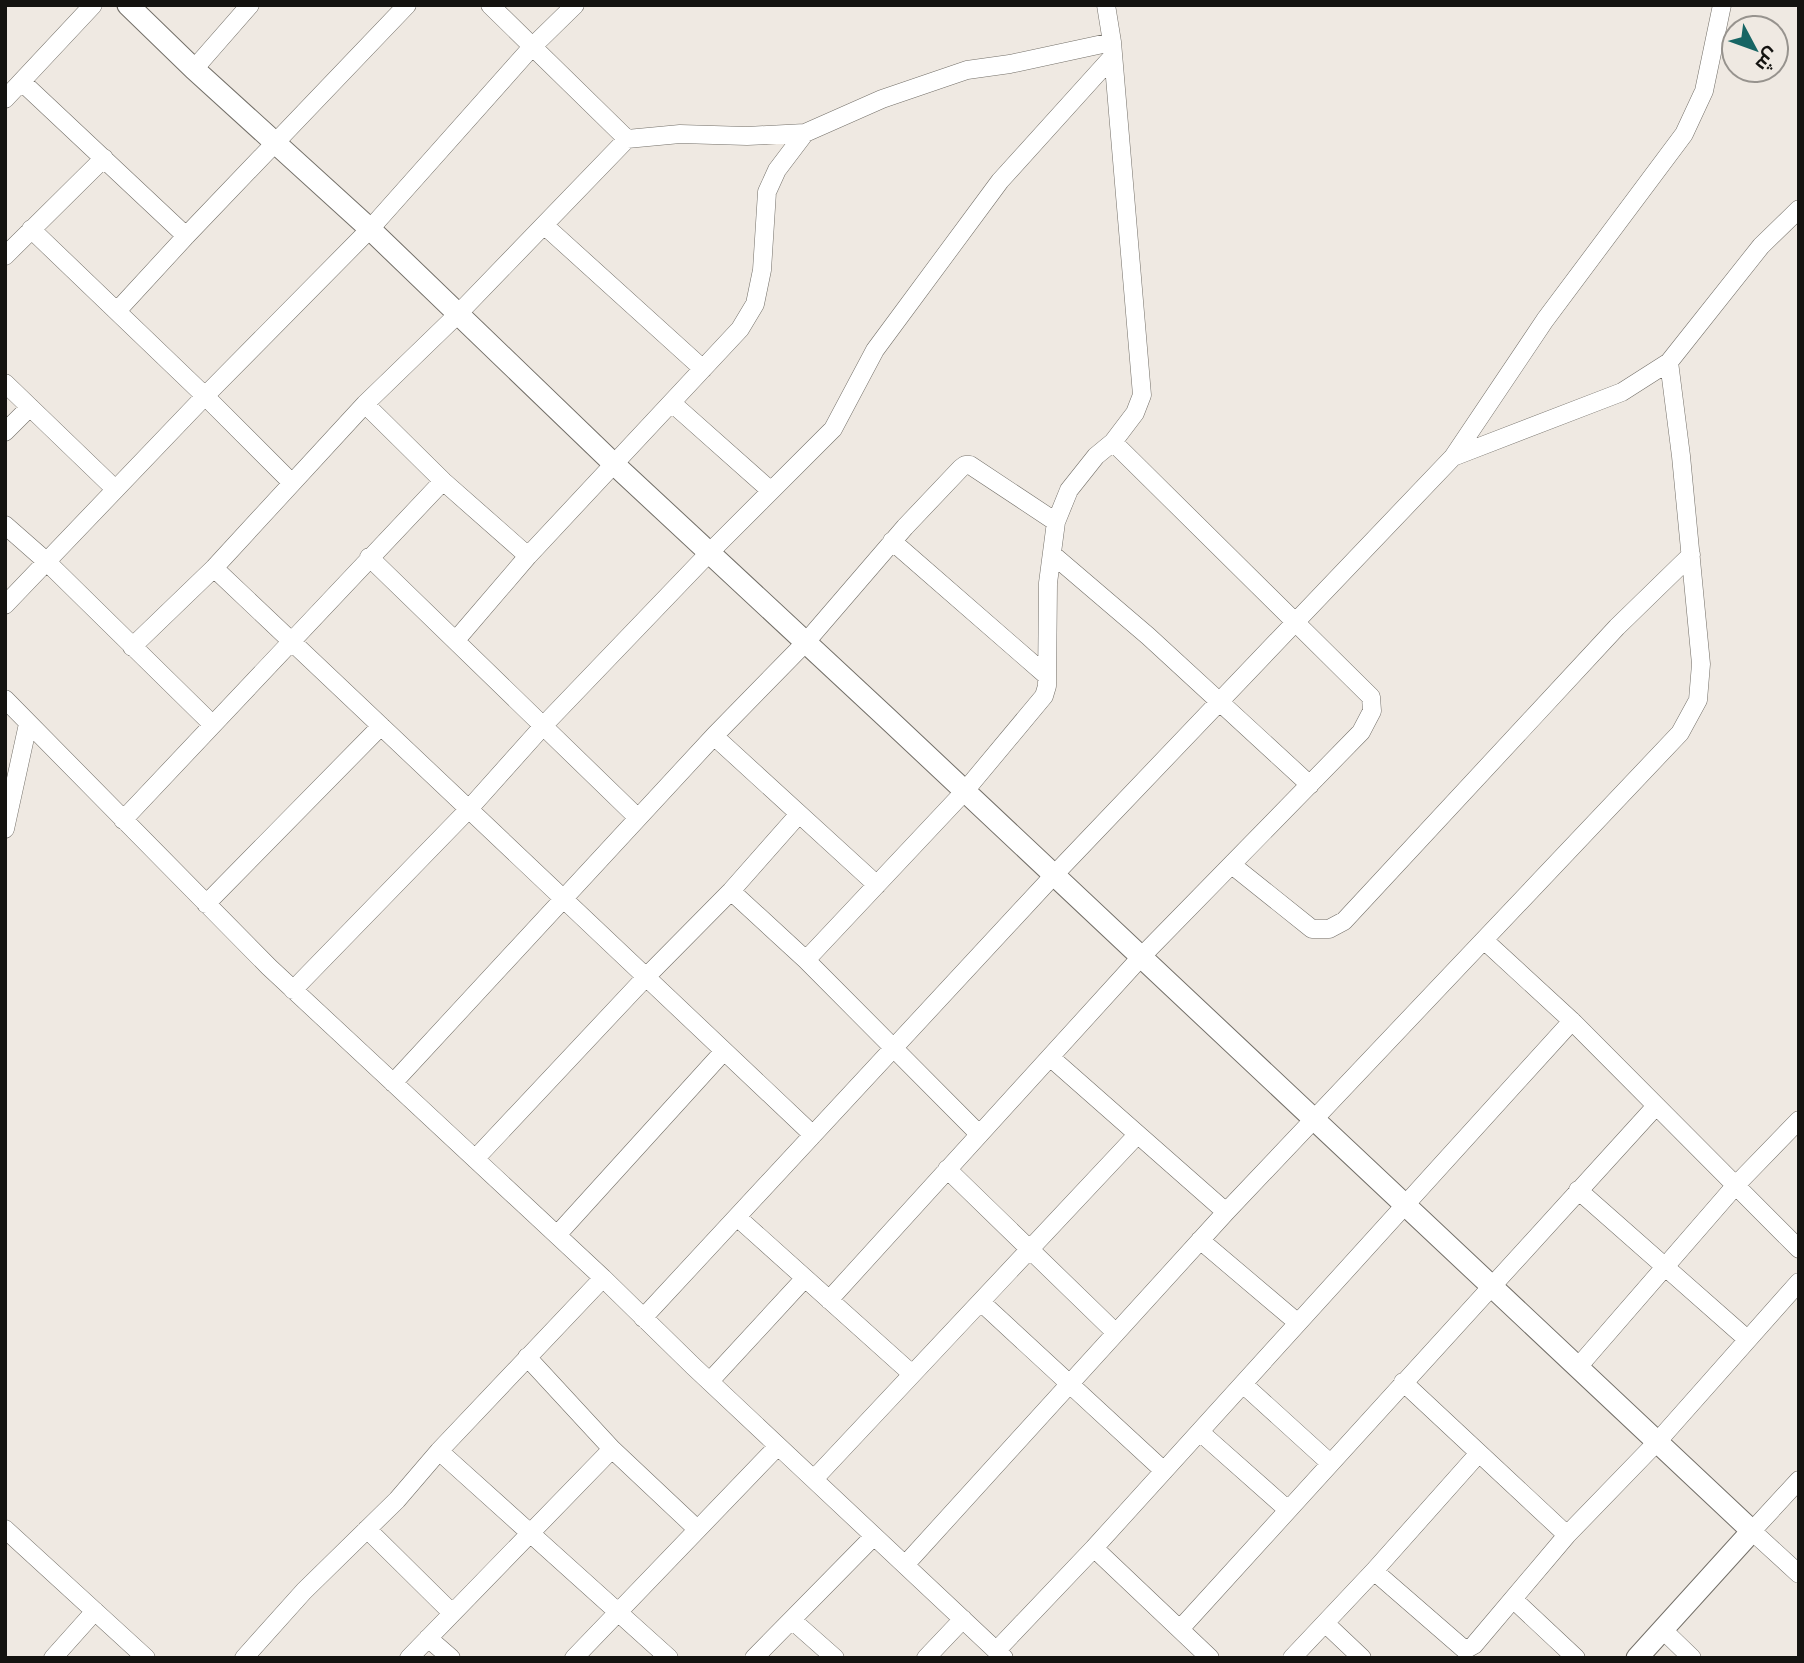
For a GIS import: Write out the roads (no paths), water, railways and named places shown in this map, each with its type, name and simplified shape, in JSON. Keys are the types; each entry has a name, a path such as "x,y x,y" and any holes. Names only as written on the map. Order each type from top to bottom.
{"street":[{"path":"5,99 93,5"},
{"path":"128,5 194,69 370,229 615,465 1799,1574"},
{"path":"194,69 250,5"},
{"path":"117,311 407,5"},
{"path":"490,5 627,139"},
{"path":"5,605 370,229 531,48 575,5"},
{"path":"806,961 964,792 1044,696 1047,676 1048,583 1056,522 1069,490 1096,456 1113,442 1135,413 1142,395 1106,5"},
{"path":"643,1318 1054,875 1453,457 1545,320 1685,134 1704,91 1722,5"},
{"path":"132,647 214,568 365,404 457,315 627,139 680,134 747,136 805,133 882,99 967,70 1112,49"},
{"path":"293,990 468,810 544,725 709,553 833,429 875,350 1000,181 1112,49"},
{"path":"22,82 186,236"},
{"path":"456,640 528,556 740,329 755,304 762,270 767,192 777,170 805,133"},
{"path":"5,256 104,158"},
{"path":"1453,457 1622,392 1669,362 1761,246 1799,209"},
{"path":"544,225 704,369"},
{"path":"31,229 292,483"},
{"path":"905,1565 1200,1240 1680,733 1698,700 1702,664 1682,456 1669,362"},
{"path":"5,383 115,489"},
{"path":"672,402 771,491"},
{"path":"365,404 443,481 528,556"},
{"path":"5,432 30,407"},
{"path":"829,1300 1141,957 1361,732 1372,711 1371,697 1113,442"},
{"path":"393,1083 714,736 806,642 892,541 965,465 970,465 1056,522"},
{"path":"123,820 290,640 443,481"},
{"path":"5,525 46,561 212,724"},
{"path":"892,541 1047,676"},
{"path":"1052,554 1148,636 1310,785"},
{"path":"1232,865 1312,929 1328,929 1344,921 1617,626 1691,555"},
{"path":"369,557 638,818"},
{"path":"214,568 813,1135"},
{"path":"5,699 293,990 603,1278 1000,1654 1572,1021"},
{"path":"5,830 28,724"},
{"path":"206,904 381,726"},
{"path":"714,736 877,885"},
{"path":"475,1159 645,978 732,891 799,814"},
{"path":"732,891 979,1134"},
{"path":"1485,941 1572,1021 1799,1249"},
{"path":"557,1235 724,1051"},
{"path":"1050,1057 1226,1213"},
{"path":"1181,1629 1491,1284 1656,1106"},
{"path":"1578,1367 1736,1185 1799,1120"},
{"path":"814,1479 1137,1135"},
{"path":"947,1169 1116,1333"},
{"path":"1578,1191 1747,1339"},
{"path":"737,1217 912,1374"},
{"path":"1200,1240 1298,1323"},
{"path":"244,1658 304,1591 397,1500 439,1451 603,1278"},
{"path":"710,1381 805,1278"},
{"path":"1374,1571 1465,1650 1474,1644 1567,1535 1658,1441 1799,1282"},
{"path":"982,1303 1164,1471"},
{"path":"527,1357 612,1449 697,1529"},
{"path":"1403,1382 1567,1535"},
{"path":"1243,1384 1330,1463"},
{"path":"1200,1432 1288,1510"},
{"path":"574,1658 778,1446"},
{"path":"409,1658 612,1449"},
{"path":"439,1451 669,1658"},
{"path":"1292,1658 1479,1453"},
{"path":"1637,1658 1799,1480"},
{"path":"5,1529 146,1658"},
{"path":"367,1529 452,1613"},
{"path":"754,1658 874,1536"},
{"path":"1094,1548 1210,1658"},
{"path":"1513,1599 1576,1658"},
{"path":"53,1658 95,1611"},
{"path":"926,1658 963,1619"},
{"path":"792,1620 835,1658"},
{"path":"1325,1623 1362,1658"},
{"path":"1663,1630 1692,1658"},
{"path":"428,1637 451,1658"}]}
